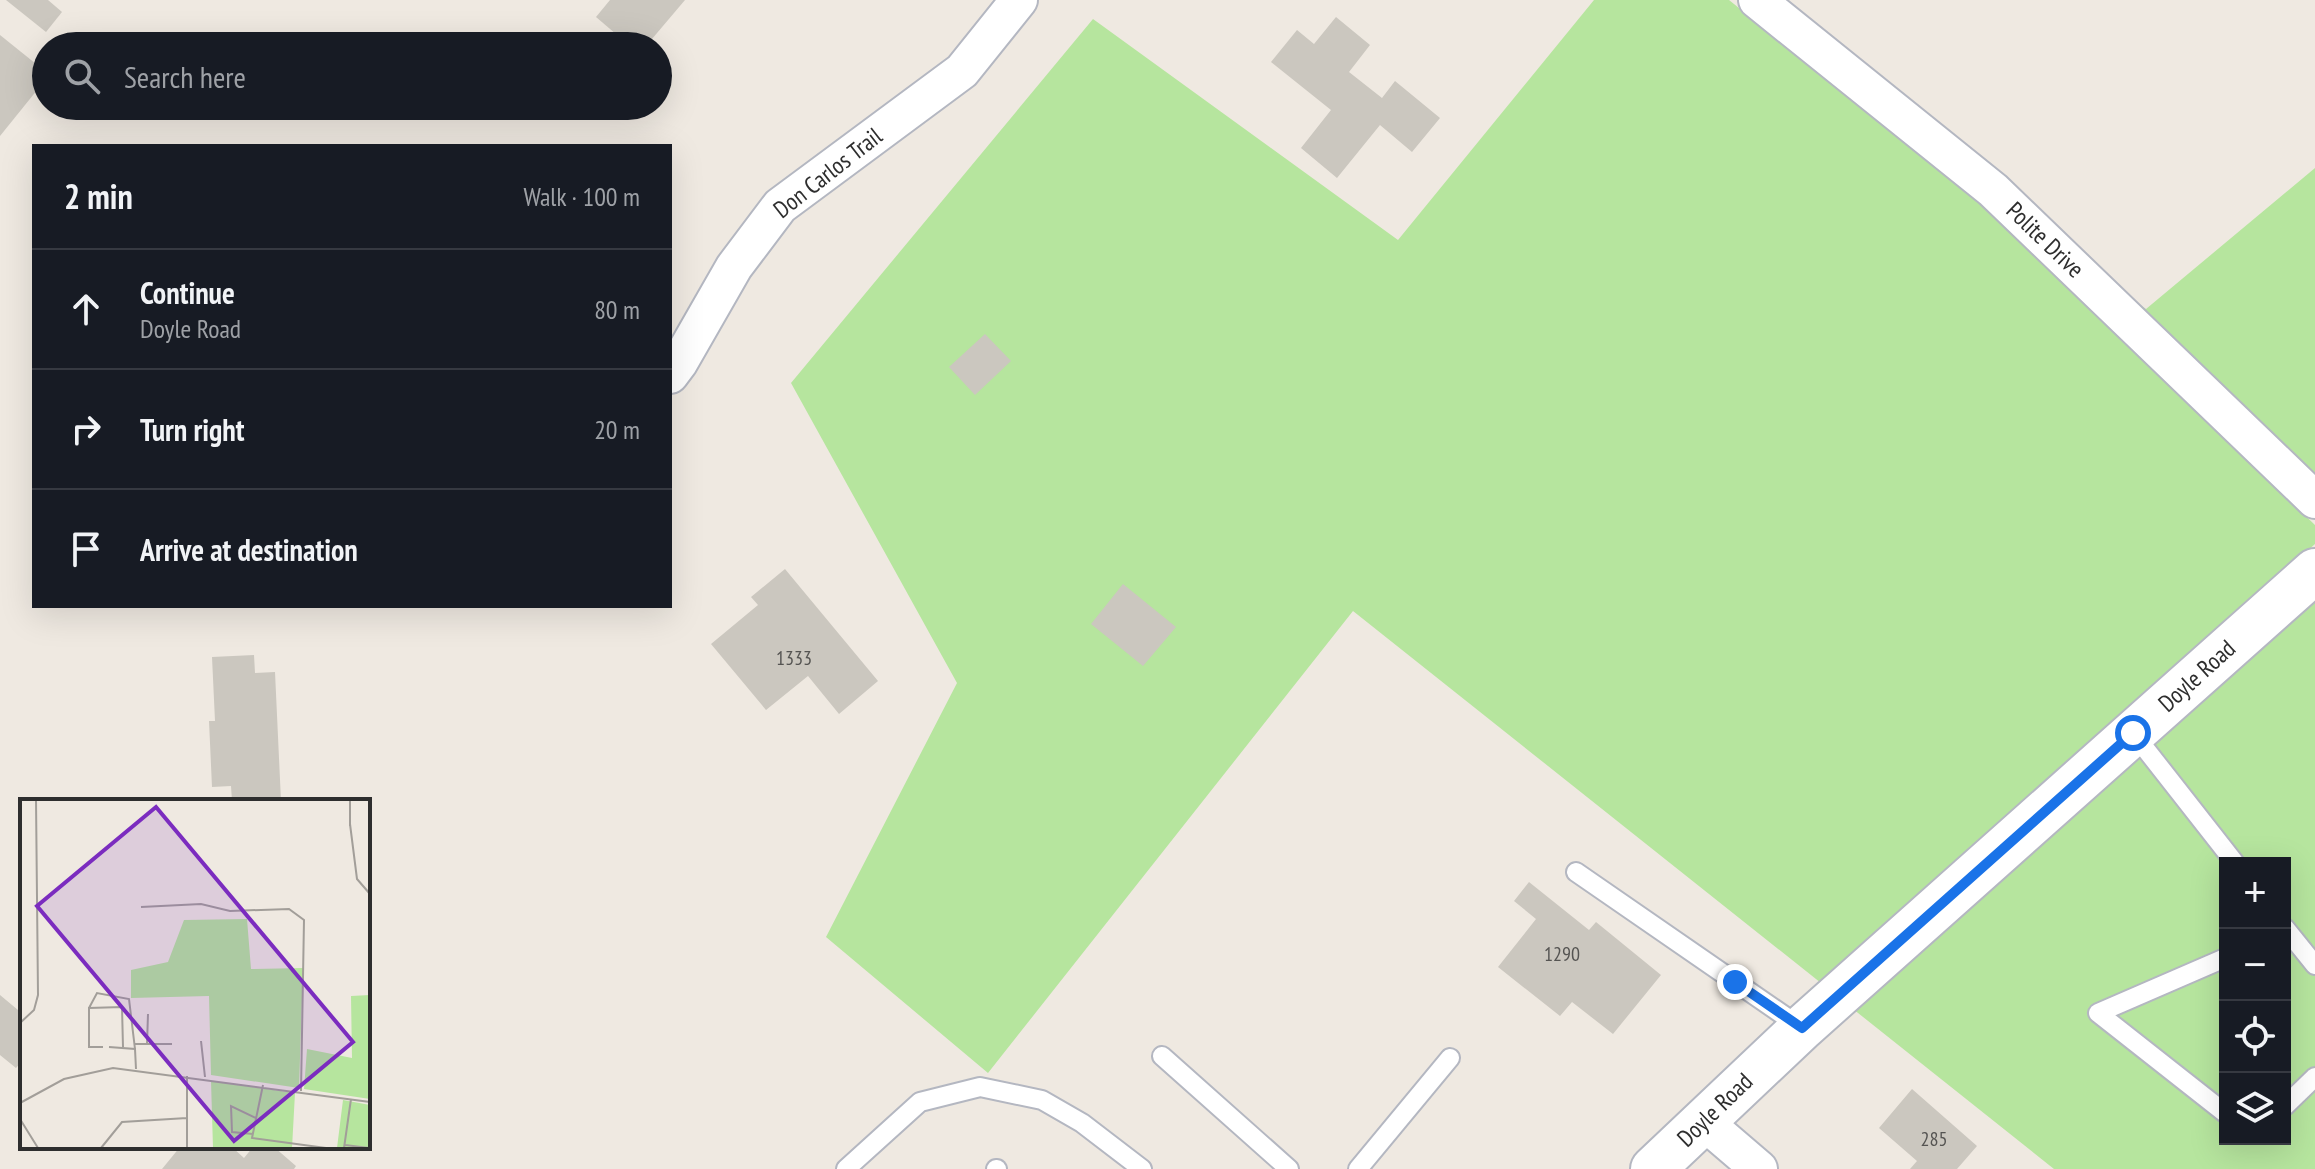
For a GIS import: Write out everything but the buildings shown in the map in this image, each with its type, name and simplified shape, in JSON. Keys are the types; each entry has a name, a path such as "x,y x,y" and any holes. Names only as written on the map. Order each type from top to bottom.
{"main road":[{"name":"Doyle Road","path":"1653,1169 1802,1028 2315,571"}],"street":[{"name":"Don Carlos Trail","path":"672,372 734,267 780,206 962,71 1019,0"},
{"name":"Polite Drive","path":"1757,0 1993,190 2315,500"},
{"path":"1703,1121 1759,1169"}],"lane":[{"path":"2133,733 2230,857"},
{"path":"1576,872 1802,1028"},
{"path":"2291,936 2315,965"},
{"path":"2219,961 2098,1013 2219,1108"},
{"path":"1162,1056 1289,1169"},
{"path":"1358,1169 1450,1058"},
{"path":"2291,1100 2315,1077"},
{"path":"846,1169 920,1102 980,1087 1042,1100 1082,1123 1142,1169"}],"green space":[{"path":"1594,0 1729,0 1981,203 2315,525 2315,544 1821,983 1353,611 988,1073 826,937 957,683 791,383 1093,19 1398,240"},
{"path":"2315,168 2315,475 2134,301 2146,309"},
{"path":"2315,599 2315,1169 2054,1169 1853,1009"}],"route":[{"path":"1735,982 1802,1028 2133,733"}]}
